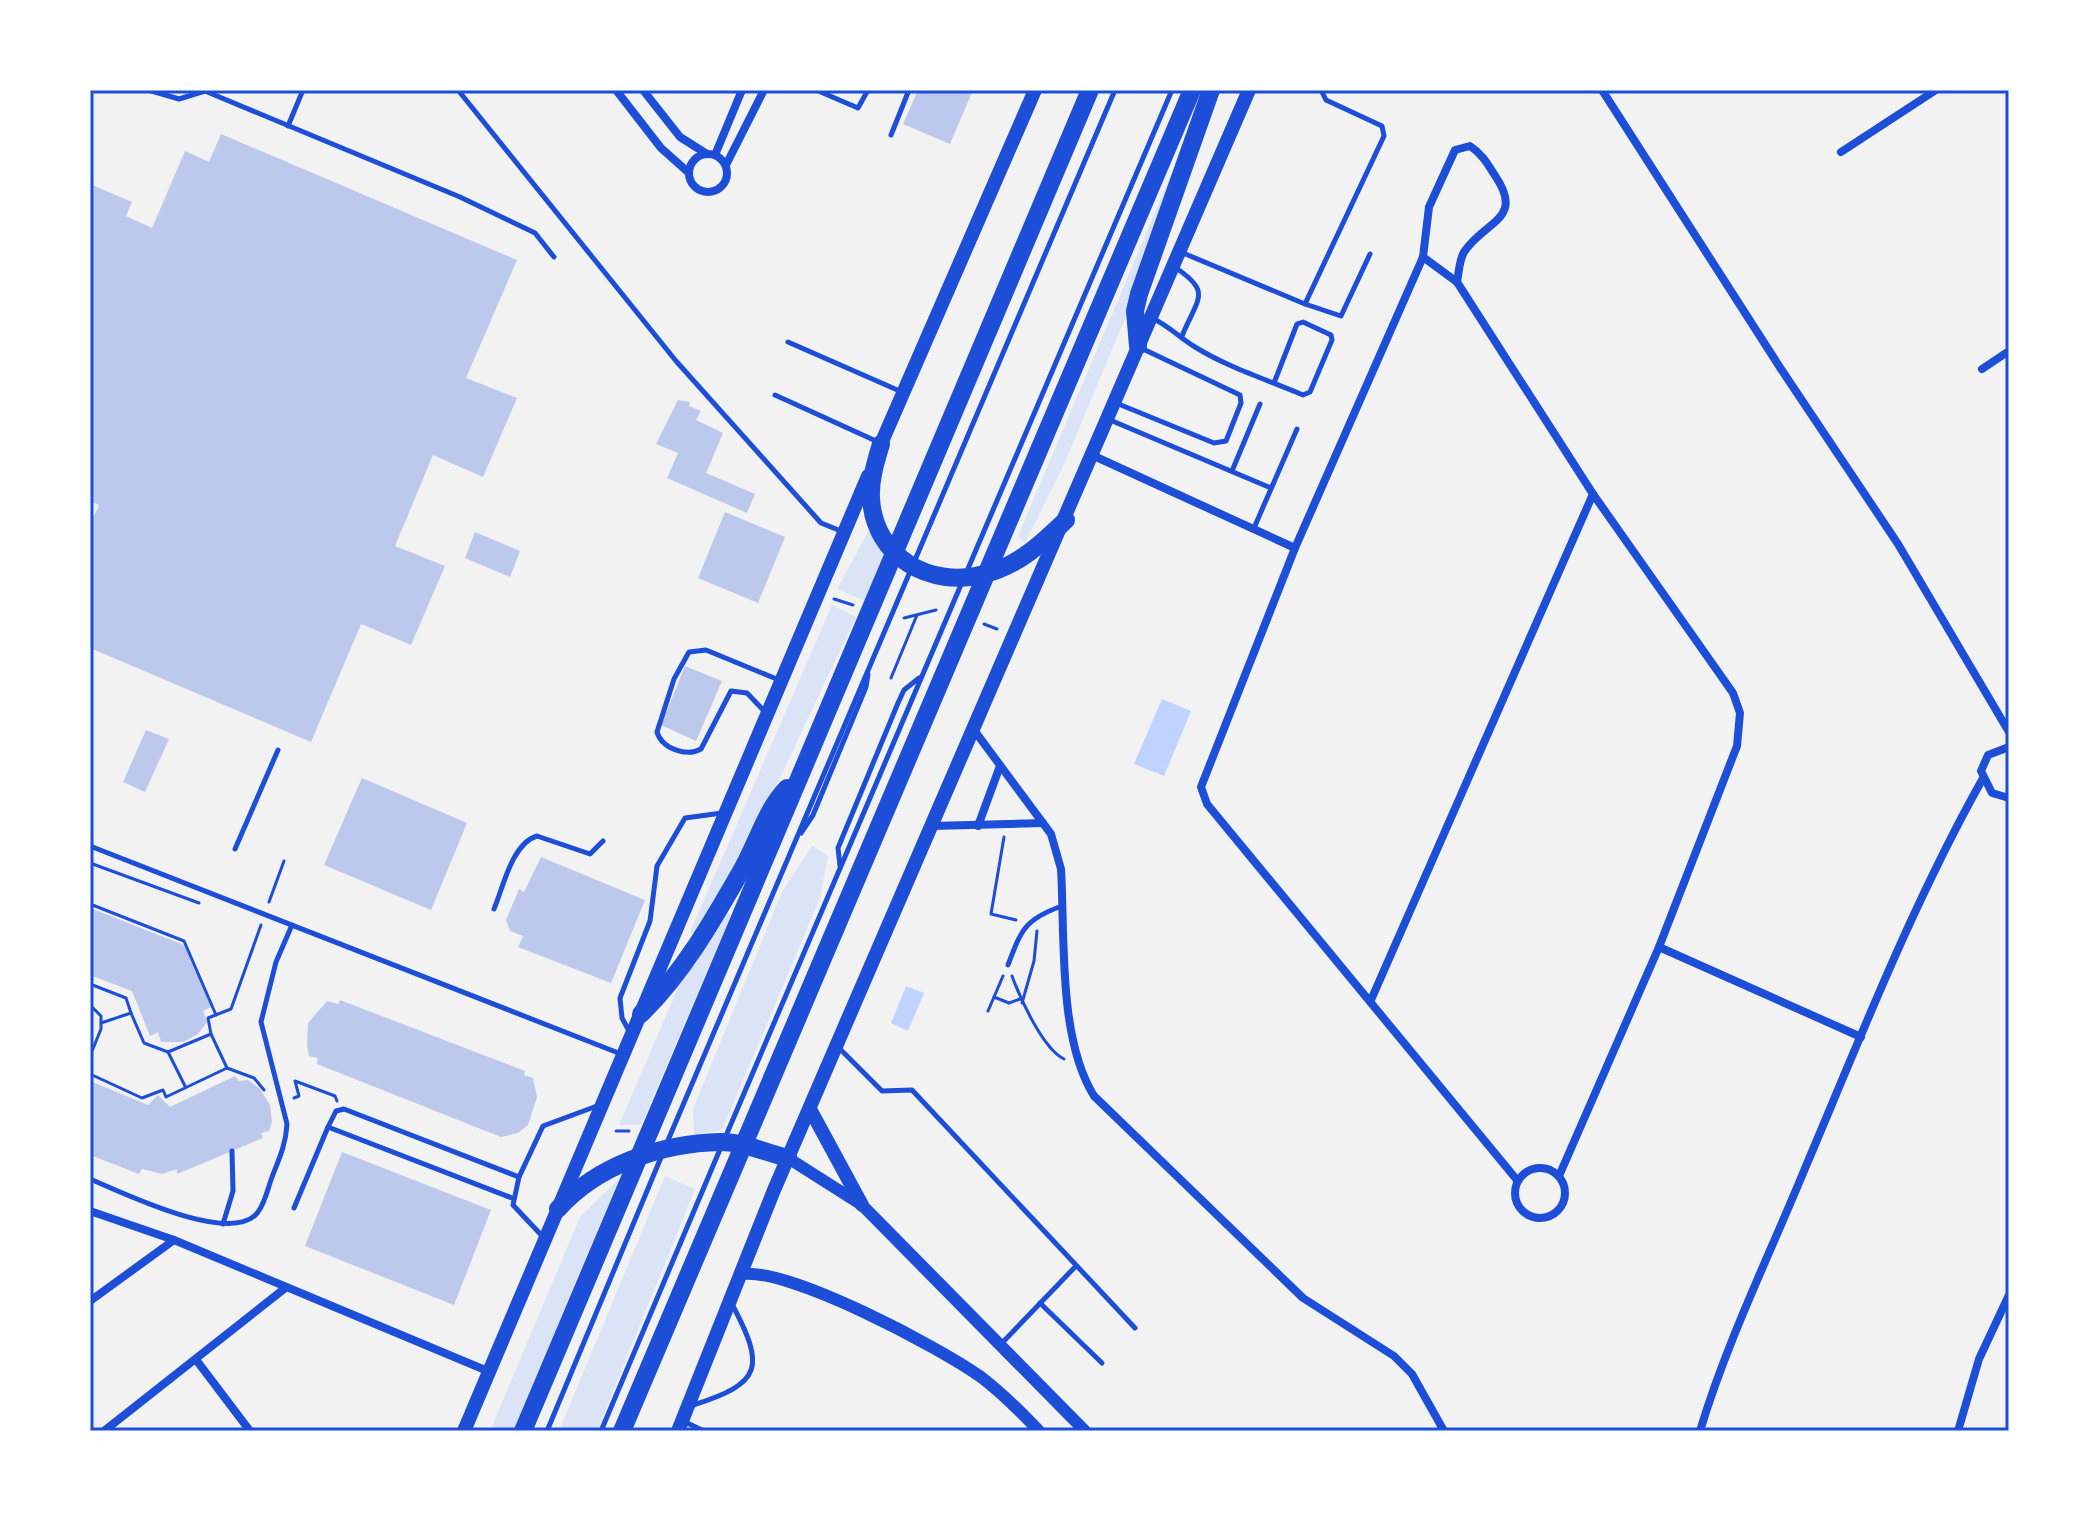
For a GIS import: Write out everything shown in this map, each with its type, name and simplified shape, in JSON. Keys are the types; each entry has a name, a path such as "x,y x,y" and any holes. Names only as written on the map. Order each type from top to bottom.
{"highway":[{"path":"523,1431 892,551 1090,90"},
{"path":"622,1431 732,1144 985,574 1192,90"},
{"path":"1138,346 1135,311 1139,294 1211,90"},
{"path":"881,444 871,496 876,525 892,551 911,566 943,578 985,574 1030,553 1066,520"},
{"path":"641,1014 668,988 741,871 767,815 800,774"},
{"path":"558,1209 588,1180 665,1150 732,1144 788,1158"}],"main road":[{"path":"464,1431 881,444 1035,90"},
{"path":"683,1420 788,1158 1094,456 1172,265 1249,90"},
{"path":"810,1109 862,1205"}],"street":[{"path":"616,90 661,148 689,173 695,187 708,192 722,187 726,180 726,165 764,90"},
{"path":"643,90 680,137 726,165"},
{"path":"689,173 694,160 711,155 742,90"},
{"path":"1602,90 1772,356 1898,544 2009,732"},
{"path":"1841,152 1936,90"},
{"path":"1457,282 1462,255 1503,214 1507,196 1482,157 1470,146 1455,150 1433,194 1423,257 1295,548 1201,787 1207,804 1517,1180"},
{"path":"1423,257 1457,282 1593,494 1733,693 1740,713 1737,746 1659,947 1559,1176"},
{"path":"1982,369 2009,351"},
{"path":"1094,456 1295,548"},
{"path":"1371,1000 1593,494"},
{"path":"974,730 1043,823 1057,848 1071,1044 1094,1096 1303,1298 1394,1356 1412,1374 1444,1431"},
{"path":"2009,747 1988,755 1981,771 1982,780 1992,793 2009,798"},
{"path":"978,826 1000,766"},
{"path":"1700,1431 1723,1366 1861,1037 1940,856 1982,780"},
{"path":"932,826 1043,823"},
{"path":"1659,947 1861,1037"},
{"path":"788,1158 862,1205 1085,1431"},
{"path":"1537,1167 1552,1170 1559,1176 1565,1198 1549,1216 1533,1218 1520,1210 1514,1196 1517,1180 1537,1167"},
{"path":"90,1211 174,1240 284,1289 490,1373"},
{"path":"90,1301 174,1240"},
{"path":"742,1274 763,1273 813,1289 945,1355 993,1387 1039,1431"},
{"path":"109,1430 284,1289"},
{"path":"1958,1431 1979,1359 2009,1295"},
{"path":"197,1361 250,1431"}],"lane":[{"path":"148,90 179,99 200,90 419,179 535,233 554,257"},
{"path":"288,126 303,90"},
{"path":"458,90 676,361 821,523 846,532"},
{"path":"816,90 858,108 868,90"},
{"path":"891,135 909,90"},
{"path":"547,1431 799,834 813,815 861,701 868,669 1115,90"},
{"path":"601,1431 732,1144 840,867 1172,90"},
{"path":"1305,304 1384,136 1382,126 1326,100 1321,90"},
{"path":"1178,251 1341,316 1370,254"},
{"path":"1172,265 1199,285 1198,297 1182,336"},
{"path":"1150,318 1193,346 1274,383 1307,395 1332,340 1331,335 1303,322 1297,324 1274,383"},
{"path":"788,342 903,393"},
{"path":"1115,403 1214,443 1226,441 1240,395 1138,346"},
{"path":"775,395 881,444"},
{"path":"1232,471 1260,404"},
{"path":"1108,419 1271,488"},
{"path":"1254,529 1297,429"},
{"path":"768,716 747,693 731,691 701,749 685,753 664,744 657,732 674,679 689,652 706,650 783,681"},
{"path":"840,867 838,848 898,703 904,690 920,678"},
{"path":"235,849 278,750"},
{"path":"631,1035 622,1018 620,998 650,921 657,866 685,818 727,812"},
{"path":"494,909 516,856 530,838 537,836 590,854 603,841"},
{"path":"90,846 622,1054"},
{"path":"1008,965 1025,925 1042,913 1063,906"},
{"path":"90,1179 148,1204 223,1224 246,1221 258,1213 286,1141 287,1124 261,1022 276,962 292,925"},
{"path":"837,1047 882,1091 912,1090 1135,1328"},
{"path":"545,1240 513,1205 512,1198 519,1177 543,1126 601,1104"},
{"path":"294,1208 336,1111 348,1110 519,1177"},
{"path":"328,1127 512,1198"},
{"path":"223,1224 233,1191 232,1151"},
{"path":"1000,1345 1075,1267"},
{"path":"683,1420 738,1390 747,1379 752,1365 752,1349 731,1302"},
{"path":"1040,1303 1102,1363"},
{"path":"683,1420 704,1431"}],"path":[{"path":"834,599 859,607"},
{"path":"897,619 942,609"},
{"path":"891,678 917,615"},
{"path":"980,623 997,629"},
{"path":"991,914 1003,860 1005,824"},
{"path":"269,902 284,861"},
{"path":"90,863 203,905"},
{"path":"90,904 184,941 216,1015"},
{"path":"249,920 262,924 251,960 231,1009 208,1018 211,1034 227,1068 261,1083 272,1104 299,1096 295,1081 328,1093"},
{"path":"988,1011 1008,965"},
{"path":"1008,965 1020,999 1060,1058 1076,1061"},
{"path":"90,984 126,998 144,1043 168,1052 186,1088"},
{"path":"993,997 1009,1003 1020,999"},
{"path":"90,1005 101,1016 90,1056"},
{"path":"101,1023 131,1013"},
{"path":"168,1052 211,1034"},
{"path":"90,1041 95,1043"},
{"path":"90,1074 142,1098 163,1090 166,1097 227,1068"},
{"path":"616,1131 637,1131"}],"shaded area":[{"path":"1181,151 1136,292 1065,462 1025,543 1018,536"},
{"path":"870,528 886,552 865,601 837,589"},
{"path":"832,605 856,617 733,877 694,936 690,932"},
{"path":"812,846 828,856 820,898 722,1130 694,1135 693,1109 782,892"},
{"path":"724,911 731,915 641,1125 619,1125 684,974"},
{"path":"665,1176 695,1189 597,1431 559,1431"},
{"path":"619,1179 513,1431 490,1431 580,1217"}],"water":[{"path":"1162,699 1191,711 1164,776 1134,764"},
{"path":"906,986 924,993 908,1031 891,1023"}],"building":[{"path":"918,90 973,90 950,144 903,124"},
{"path":"221,134 517,260 466,378 517,398 483,477 433,455 395,546 445,566 411,645 361,624 311,742 90,648 90,525 99,505 90,501 90,184 132,202 126,216 152,228 185,151 209,162"},
{"path":"678,400 690,402 689,406 701,411 696,420 723,433 706,473 755,494 747,513 667,478 678,453 656,444"},
{"path":"725,512 785,537 758,603 698,578"},
{"path":"475,532 520,551 510,577 465,558"},
{"path":"685,666 722,681 696,741 661,725"},
{"path":"146,730 169,739 145,792 123,782"},
{"path":"362,778 467,823 431,910 324,865"},
{"path":"541,857 645,900 611,983 518,947 523,936 510,931 506,920 519,889 524,892"},
{"path":"90,908 184,945 211,1007 203,1011 207,1022 198,1034 183,1042 161,1042 158,1032 150,1036 132,991 90,975"},
{"path":"340,1000 525,1071 524,1075 533,1078 537,1097 528,1125 518,1133 501,1137 317,1064 318,1058 309,1056 308,1023 327,1001 338,1004"},
{"path":"235,1076 239,1081 248,1080 260,1089 270,1105 272,1122 269,1131 261,1133 263,1138 177,1174 177,1169 162,1174 142,1169 139,1174 90,1155 90,1081 148,1105 158,1095 170,1107"},
{"path":"342,1152 491,1210 454,1305 305,1246"}]}
